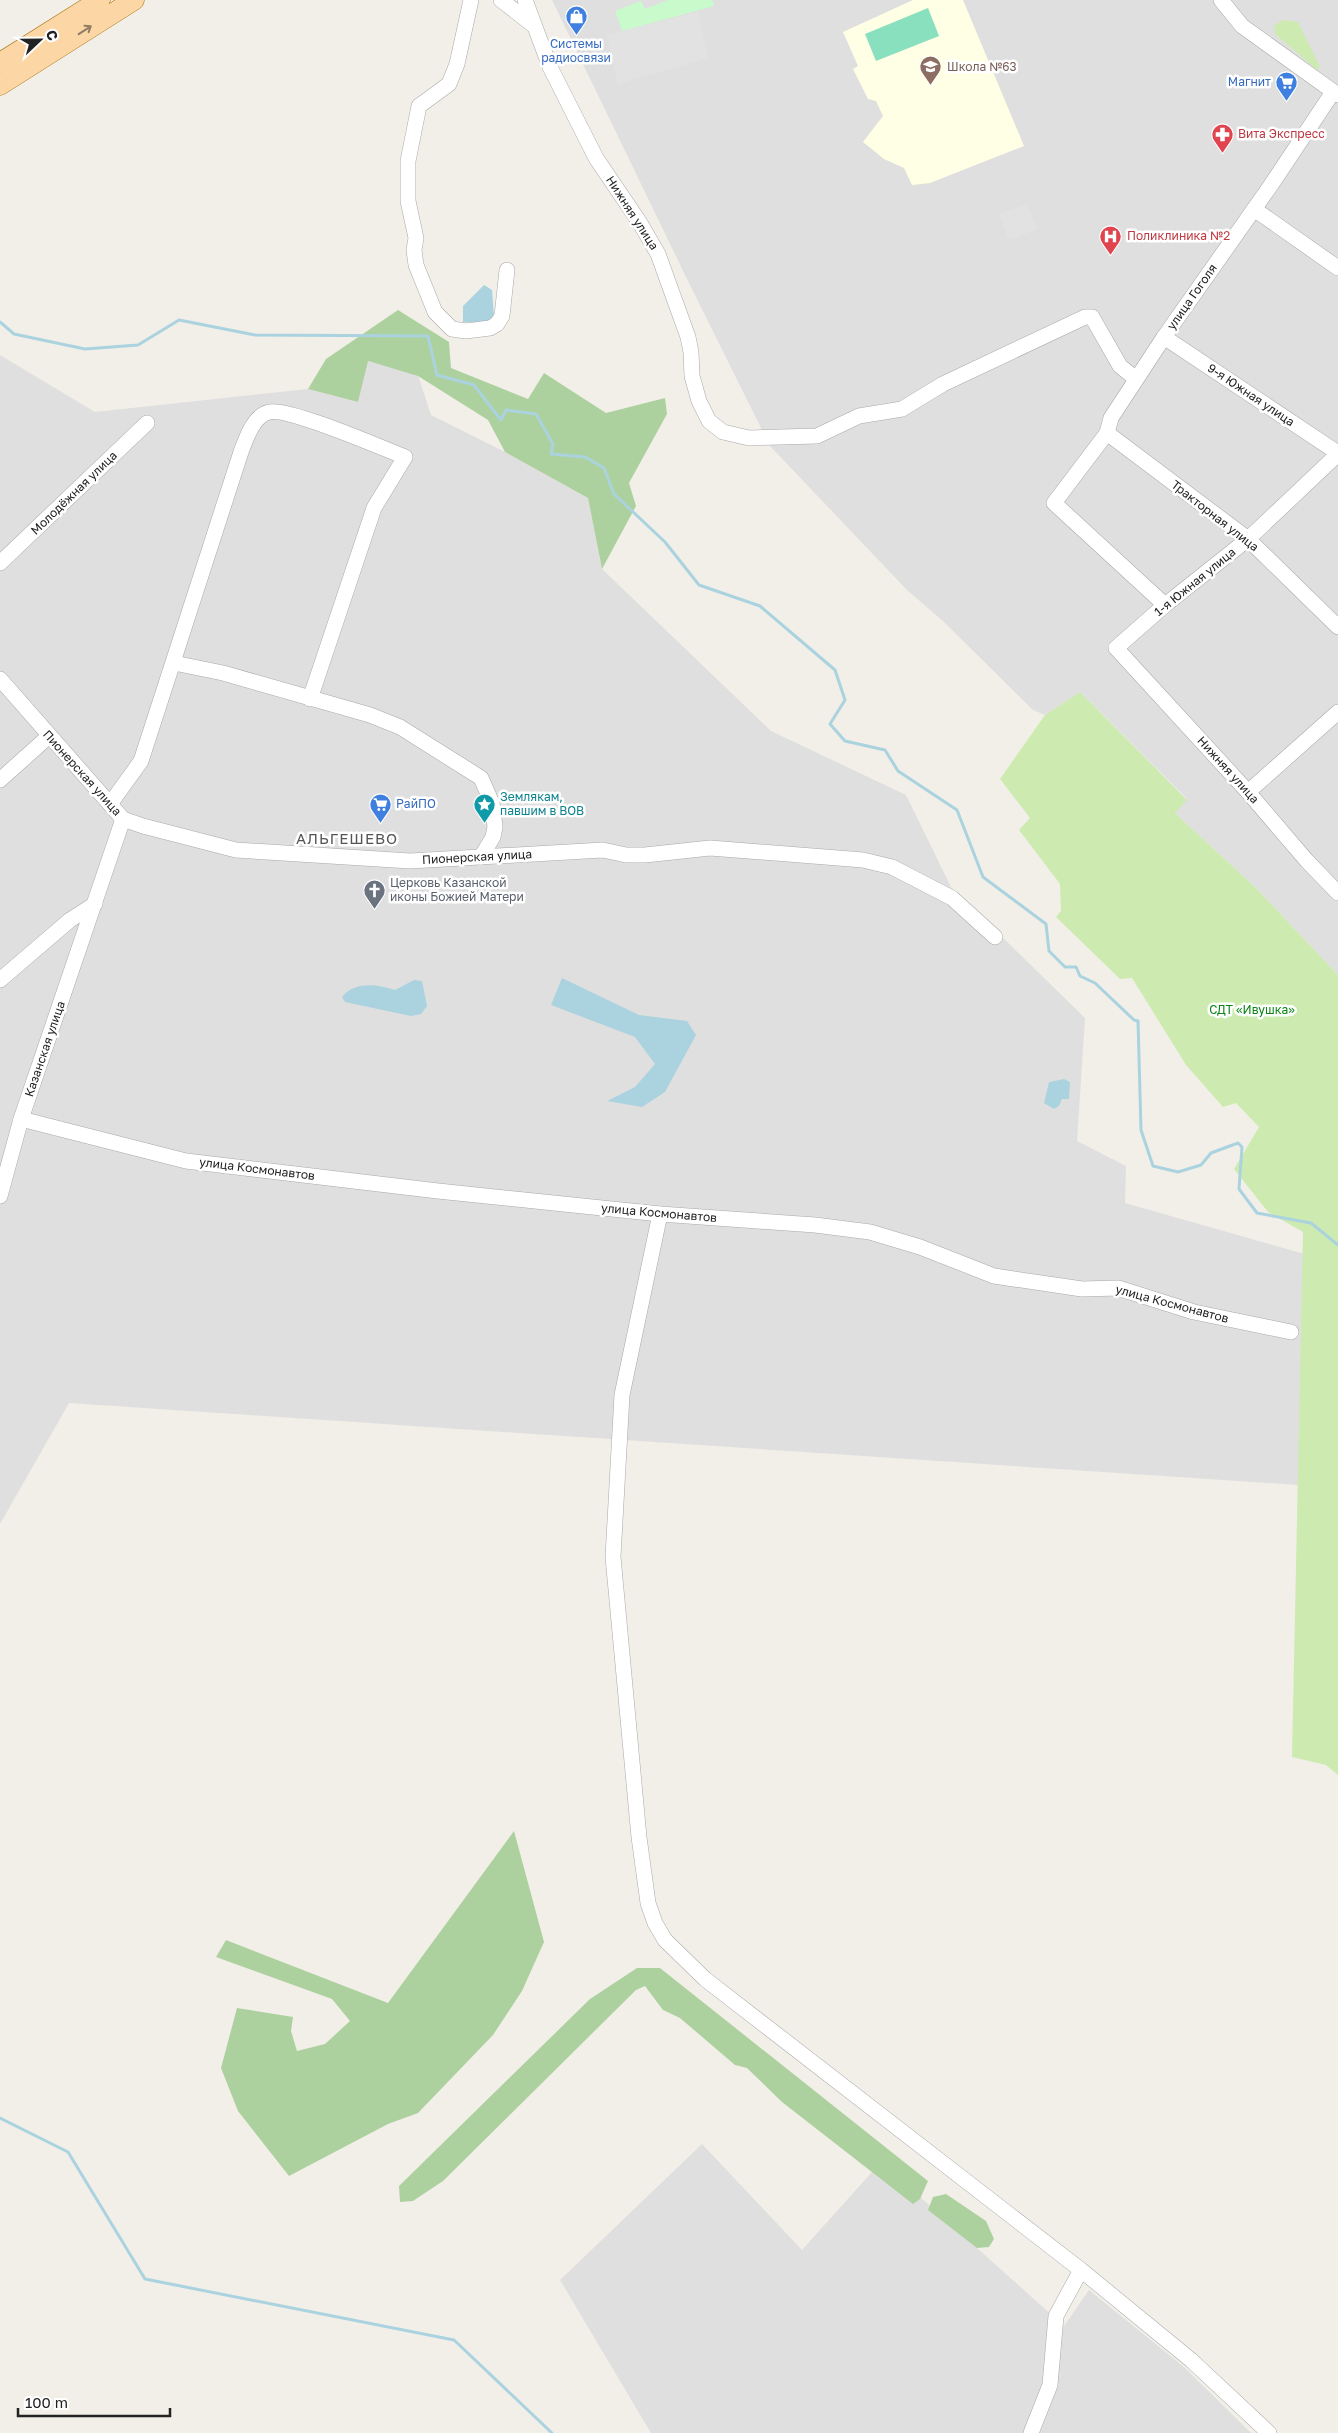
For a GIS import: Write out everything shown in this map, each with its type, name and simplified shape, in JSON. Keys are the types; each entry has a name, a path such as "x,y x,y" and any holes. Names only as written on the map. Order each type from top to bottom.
{"main road":[{"path":"0,63 100,0"},
{"path":"0,85 134,0"}],"street":[{"path":"471,0 458,64 449,84 419,106 408,161 408,201 416,238 414,250 416,265 435,312 452,329 474,330 490,328 497,324 502,316 507,270"},
{"path":"501,0 532,25"},
{"name":"Нижняя улица","path":"524,0 532,25 550,67 596,158 640,223 658,254 688,337 693,385 705,412 715,427 723,432 749,438 818,436 859,416 902,409 918,402 944,384 1085,317 1092,317 1120,366 1136,379"},
{"path":"1221,0 1242,26 1336,93"},
{"name":"улица Гоголя","path":"1165,605 1054,503 1107,433 1111,418 1164,337 1336,93"},
{"path":"1254,209 1338,268"},
{"name":"9-я Южная улица","path":"1164,337 1338,453"},
{"path":"110,804 141,761 247,436 263,414 277,411 312,421 405,457 374,508 310,699"},
{"name":"Молодёжная улица","path":"0,563 147,423"},
{"name":"Тракторная улица","path":"1107,433 1248,539 1338,627"},
{"name":"1-я Южная улица","path":"1116,648 1165,605 1248,539 1338,453"},
{"name":"Нижняя улица","path":"1116,648 1248,792 1307,862 1338,893"},
{"path":"174,663 223,673 370,715 400,727 481,778 492,803 495,827 493,837 481,857"},
{"name":"Пионерская улица","path":"0,679 123,819 143,826 236,850 410,861 603,850 626,855 645,855 710,848 863,860 892,867 952,898 995,938"},
{"path":"1248,792 1338,712"},
{"path":"0,780 49,736"},
{"name":"Казанская улица","path":"0,1196 21,1120 123,819"},
{"path":"0,980 70,920 95,904"},
{"name":"улица Космонавтов","path":"21,1120 186,1161 438,1191 660,1214 815,1225 870,1232 920,1247 994,1276 1082,1289 1118,1288 1194,1312 1291,1332"},
{"path":"660,1214 622,1395 613,1558 638,1838 648,1903 655,1923 665,1940 705,1979 1081,2270 1191,2360 1269,2433"},
{"path":"1030,2433 1050,2385 1056,2316 1081,2270"}],"shaded area":[{"path":"552,0 1338,0 1338,975 1256,888 1175,813 1187,799 1080,692 1045,715 1033,710 944,622 907,590 770,446"},
{"name":"Школа №63","path":"913,0 963,0 1024,146 930,183 912,185 904,168 884,159 863,142 883,116 876,101 868,99 853,69 858,66 843,32"},
{"path":"698,12 708,58 618,84 607,35"},
{"path":"1027,204 1038,229 1009,240 999,214"},
{"name":"АЛЬГЕШЕВО","path":"0,355 95,412 308,389 358,402 367,361 418,375 431,415 505,452 588,498 602,569 771,731 906,795 951,887 1085,1018 1077,1141 1126,1166 1125,1203 1315,1257 1314,1486 69,1403 0,1524"},
{"path":"702,2144 802,2250 881,2162 1064,2326 1089,2290 1184,2367 1251,2433 651,2433 560,2280"}],"green space":[{"path":"668,0 712,0 714,6 622,31 615,11 641,1 645,9"},
{"path":"928,8 939,36 876,61 865,34"},
{"path":"1283,20 1298,22 1320,67 1317,70 1275,34 1274,26"},
{"path":"398,310 449,342 451,368 528,399 544,373 606,413 665,398 667,414 629,483 636,506 602,569 588,498 505,452 488,420 418,376 368,361 358,402 308,389 326,359"},
{"name":"СДТ «Ивушка»","path":"1080,692 1187,800 1175,813 1256,888 1338,975 1338,1775 1326,1765 1292,1757 1303,1232 1268,1212 1234,1169 1259,1127 1236,1103 1223,1107 1186,1065 1132,978 1120,979 1056,917 1061,911 1060,884 1019,830 1030,818 1000,779 1045,715"},
{"path":"514,1831 544,1942 522,1991 493,2035 418,2113 388,2124 289,2176 238,2111 221,2068 237,2008 293,2017 291,2031 297,2051 325,2044 350,2021 332,1999 216,1957 226,1940 388,2003"},
{"path":"637,1968 660,1968 928,2181 920,2199 913,2204 782,2102 747,2068 735,2065 680,2018 663,2010 645,1986 636,1990 443,2181 413,2201 400,2202 399,2186 590,1999"},
{"path":"946,2194 986,2221 994,2239 989,2247 977,2248 928,2210 933,2197"}],"water":[{"path":"484,285 492,290 494,316 484,323 463,322 463,306"},
{"path":"562,978 639,1015 687,1021 696,1035 665,1092 642,1107 607,1101 635,1087 655,1064 635,1037 551,1005"},
{"path":"414,980 422,981 427,1006 421,1014 411,1016 345,1002 342,997 353,988 360,986 374,985 395,990"},
{"path":"1064,1079 1070,1082 1069,1099 1062,1099 1059,1106 1054,1109 1044,1103 1049,1082"}],"waterway":[{"path":"0,322 14,334 85,349 138,345 179,320 255,335 428,336 437,375 474,385 501,420 506,410 536,414 553,444 551,454 585,457 604,468 614,494 665,542 699,585 760,606 835,670 845,700 830,724 845,741 885,750 898,771 957,810 983,877 1046,924 1049,951 1065,967 1076,967 1080,976 1095,983 1134,1020 1138,1021 1141,1130 1153,1166 1178,1172 1201,1165 1211,1153 1238,1143 1242,1147 1239,1189 1257,1213 1311,1223 1338,1245"},
{"path":"0,2118 68,2152 145,2279 454,2340 552,2433"}],"place":[{"name":"Системы радиосвязи","path":"576,36"},
{"name":"Школа №63","path":"931,86"},
{"name":"Магнит","path":"1287,101"},
{"name":"Вита Экспресс","path":"1222,153"},
{"name":"Поликлиника №2","path":"1111,255"},
{"name":"РайПО","path":"380,823"},
{"name":"Землякам, павшим в ВОВ","path":"484,823"},
{"name":"Церковь Казанской иконы Божией Матери","path":"374,909"}],"district":[{"name":"АЛЬГЕШЕВО","path":"347,839"}]}
